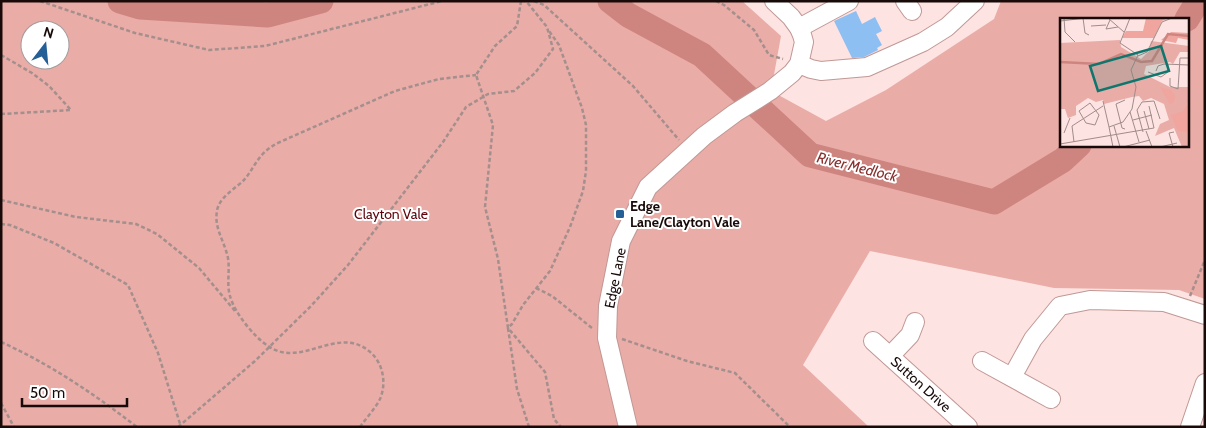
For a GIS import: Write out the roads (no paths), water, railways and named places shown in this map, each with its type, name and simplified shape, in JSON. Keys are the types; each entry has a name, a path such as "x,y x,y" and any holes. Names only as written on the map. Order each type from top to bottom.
{"street":[{"path":"774,1 791,17 799,28 804,42 799,64 821,71 867,67 923,42 947,27 975,1"},
{"path":"799,28 849,1"},
{"name":"Edge Lane","path":"628,427 607,338 608,306 622,241 648,187 704,136 735,113 770,91 792,73 799,64"},
{"path":"1012,377 1033,339 1060,306 1090,300 1164,302 1205,315"},
{"path":"890,356 910,335 914,322"},
{"name":"Sutton Drive","path":"873,341 968,427"},
{"path":"982,361 1051,399"},
{"path":"1190,427 1204,389"}],"waterway":[{"name":"River Medlock","path":"120,1 140,7 268,15 321,1"},
{"name":"River Medlock","path":"610,1 628,15 702,55 810,155 994,202 1063,160 1078,146"},
{"name":"River Medlock","path":"1188,18 1198,1"}],"place":[{"name":"Edge Lane/Clayton Vale","path":"620,214"}],"park label":[{"name":"Clayton Vale","path":"391,214"}]}
